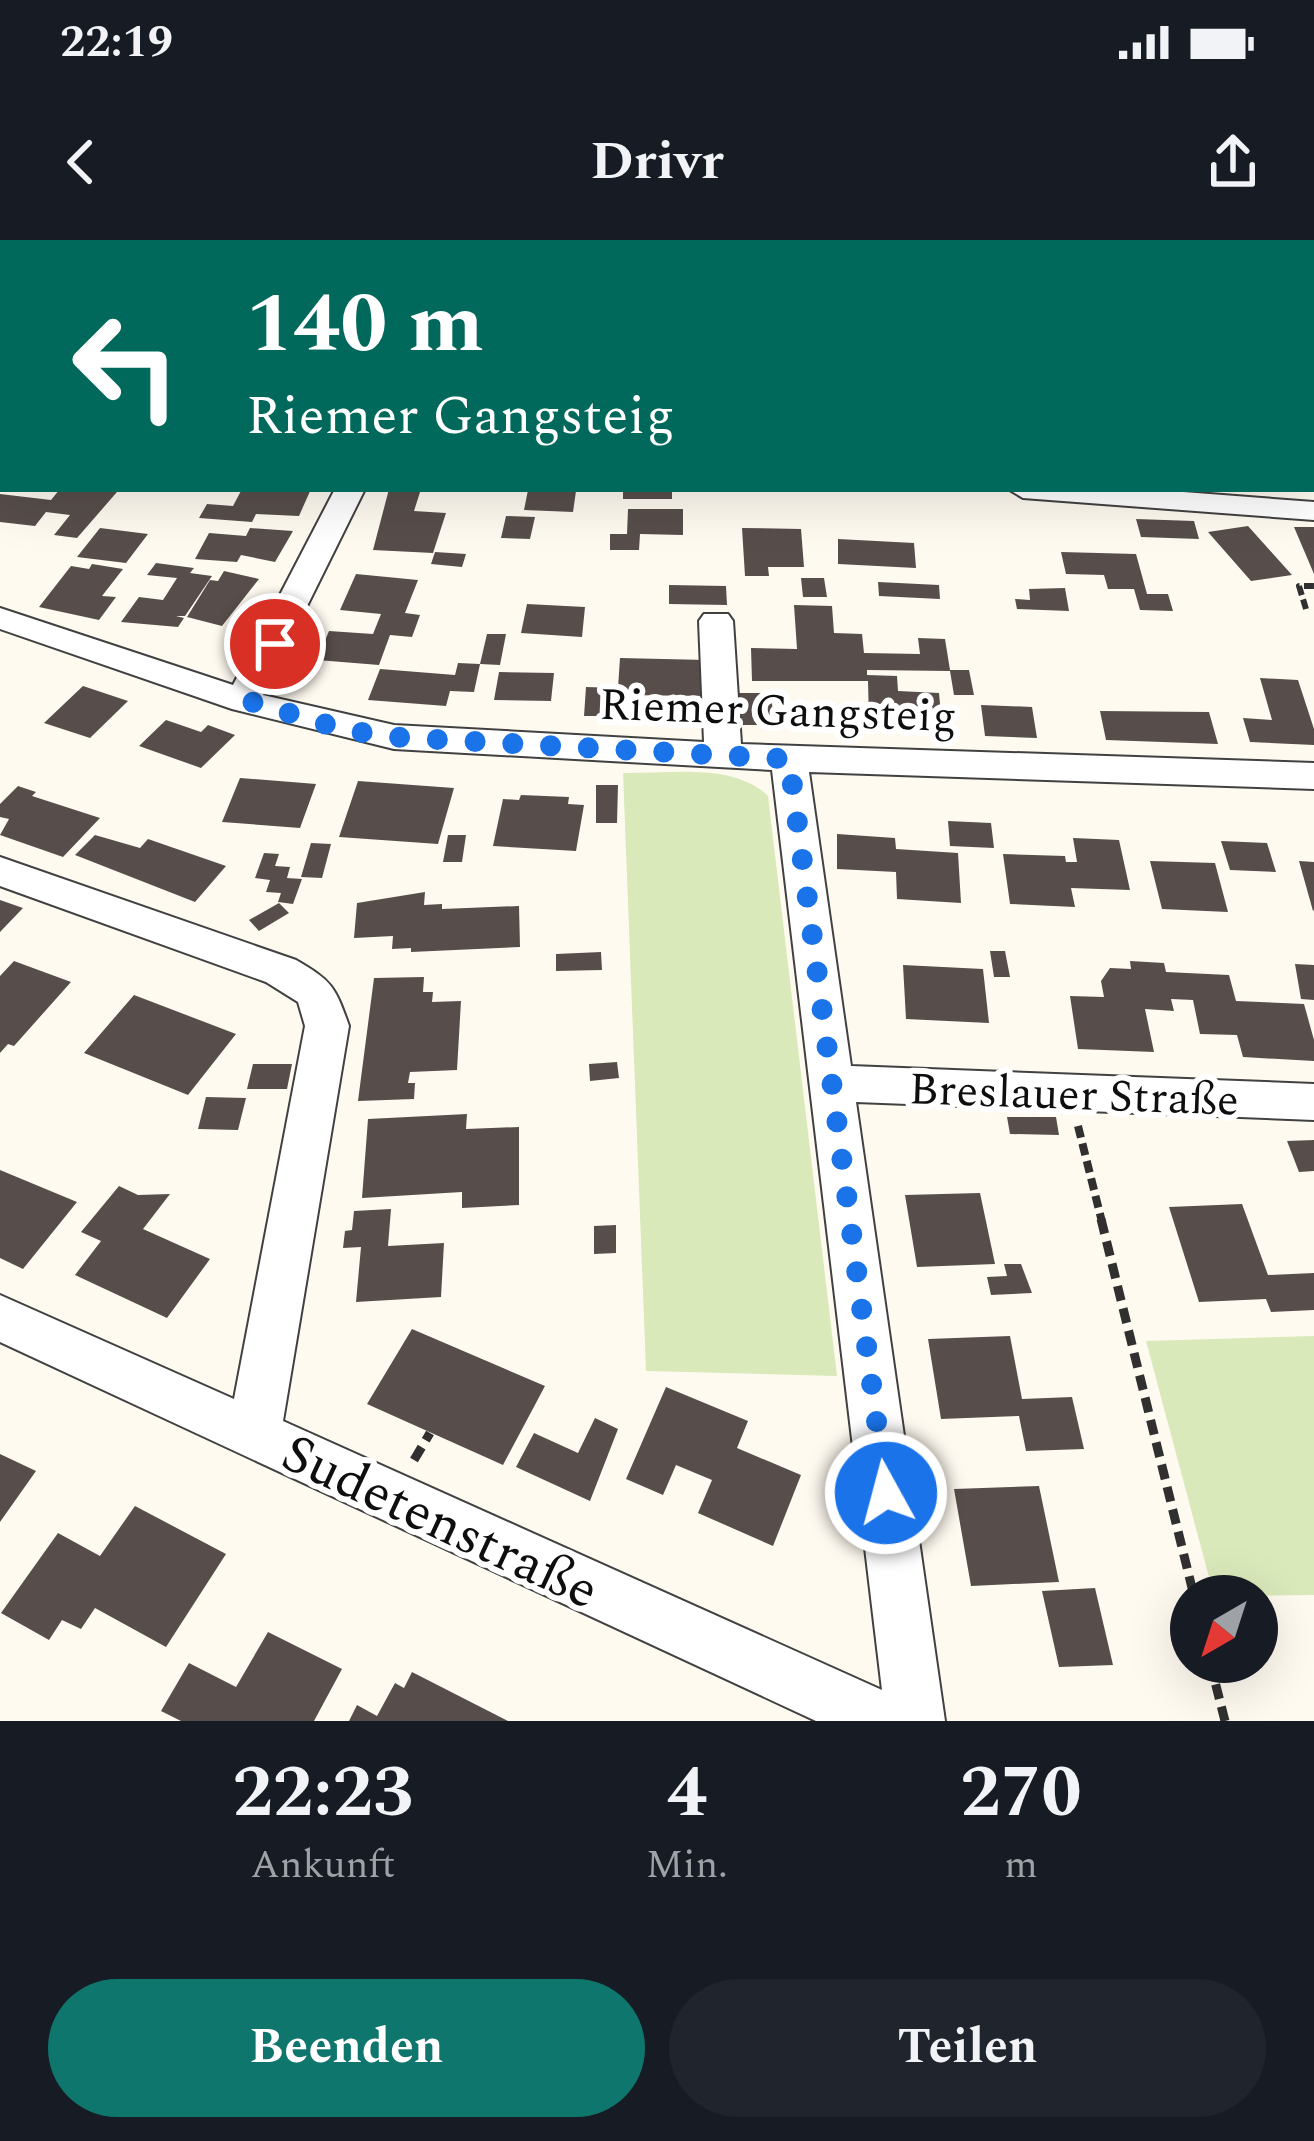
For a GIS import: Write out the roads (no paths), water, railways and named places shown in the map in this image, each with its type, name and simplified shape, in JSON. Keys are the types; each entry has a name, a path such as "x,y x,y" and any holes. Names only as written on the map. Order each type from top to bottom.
{"street":[{"path":"242,699 275,644 349,492"},
{"path":"1063,492 1314,511"},
{"name":"Riemer Gangsteig","path":"0,618 242,699 345,730 394,737 789,759 1314,776"},
{"path":"716,621 723,756"},
{"path":"789,759 915,1721"},
{"path":"0,871 281,970 316,992 327,1026 254,1434"},
{"name":"Breslauer Straße","path":"833,1083 1314,1102"},
{"name":"Sudetenstraße","path":"0,1318 882,1721"}]}
